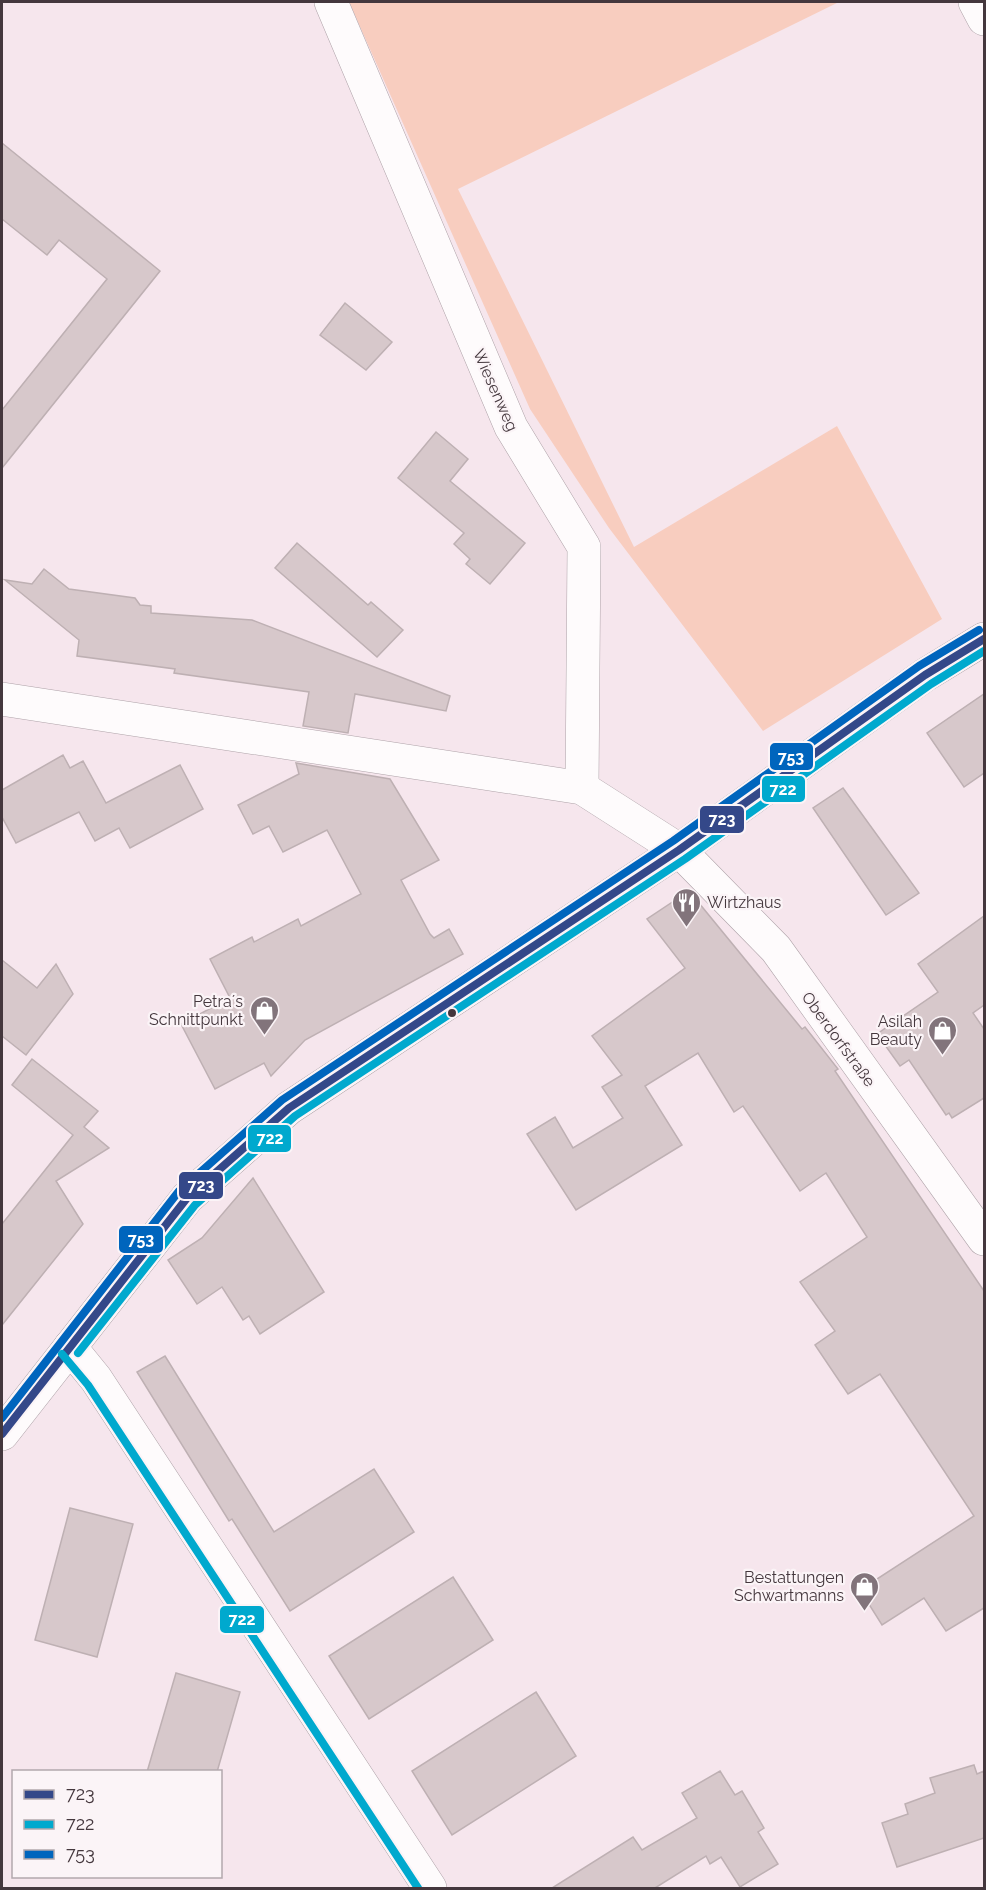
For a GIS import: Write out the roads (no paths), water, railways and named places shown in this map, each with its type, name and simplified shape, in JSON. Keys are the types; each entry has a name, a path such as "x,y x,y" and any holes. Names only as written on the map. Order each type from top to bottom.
{"street":[{"name":"Wiesenweg","path":"331,2 511,427 584,547 582,788"},
{"path":"975,2 984,19"},
{"path":"2,1434 187,1198 289,1108 679,850 925,675 984,639"},
{"path":"2,699 582,788"},
{"name":"Oberdorfstraße","path":"582,788 679,850 776,949 984,1239"},
{"path":"70,1347 96,1379 430,1888"}],"place":[{"name":"Wirtzhaus","path":"686,928"},
{"name":"Petra´s Schnittpunkt","path":"264,1036"},
{"name":"Asilah Beauty","path":"943,1056"},
{"name":"Bestattungen Schwartmanns","path":"865,1612"}]}
